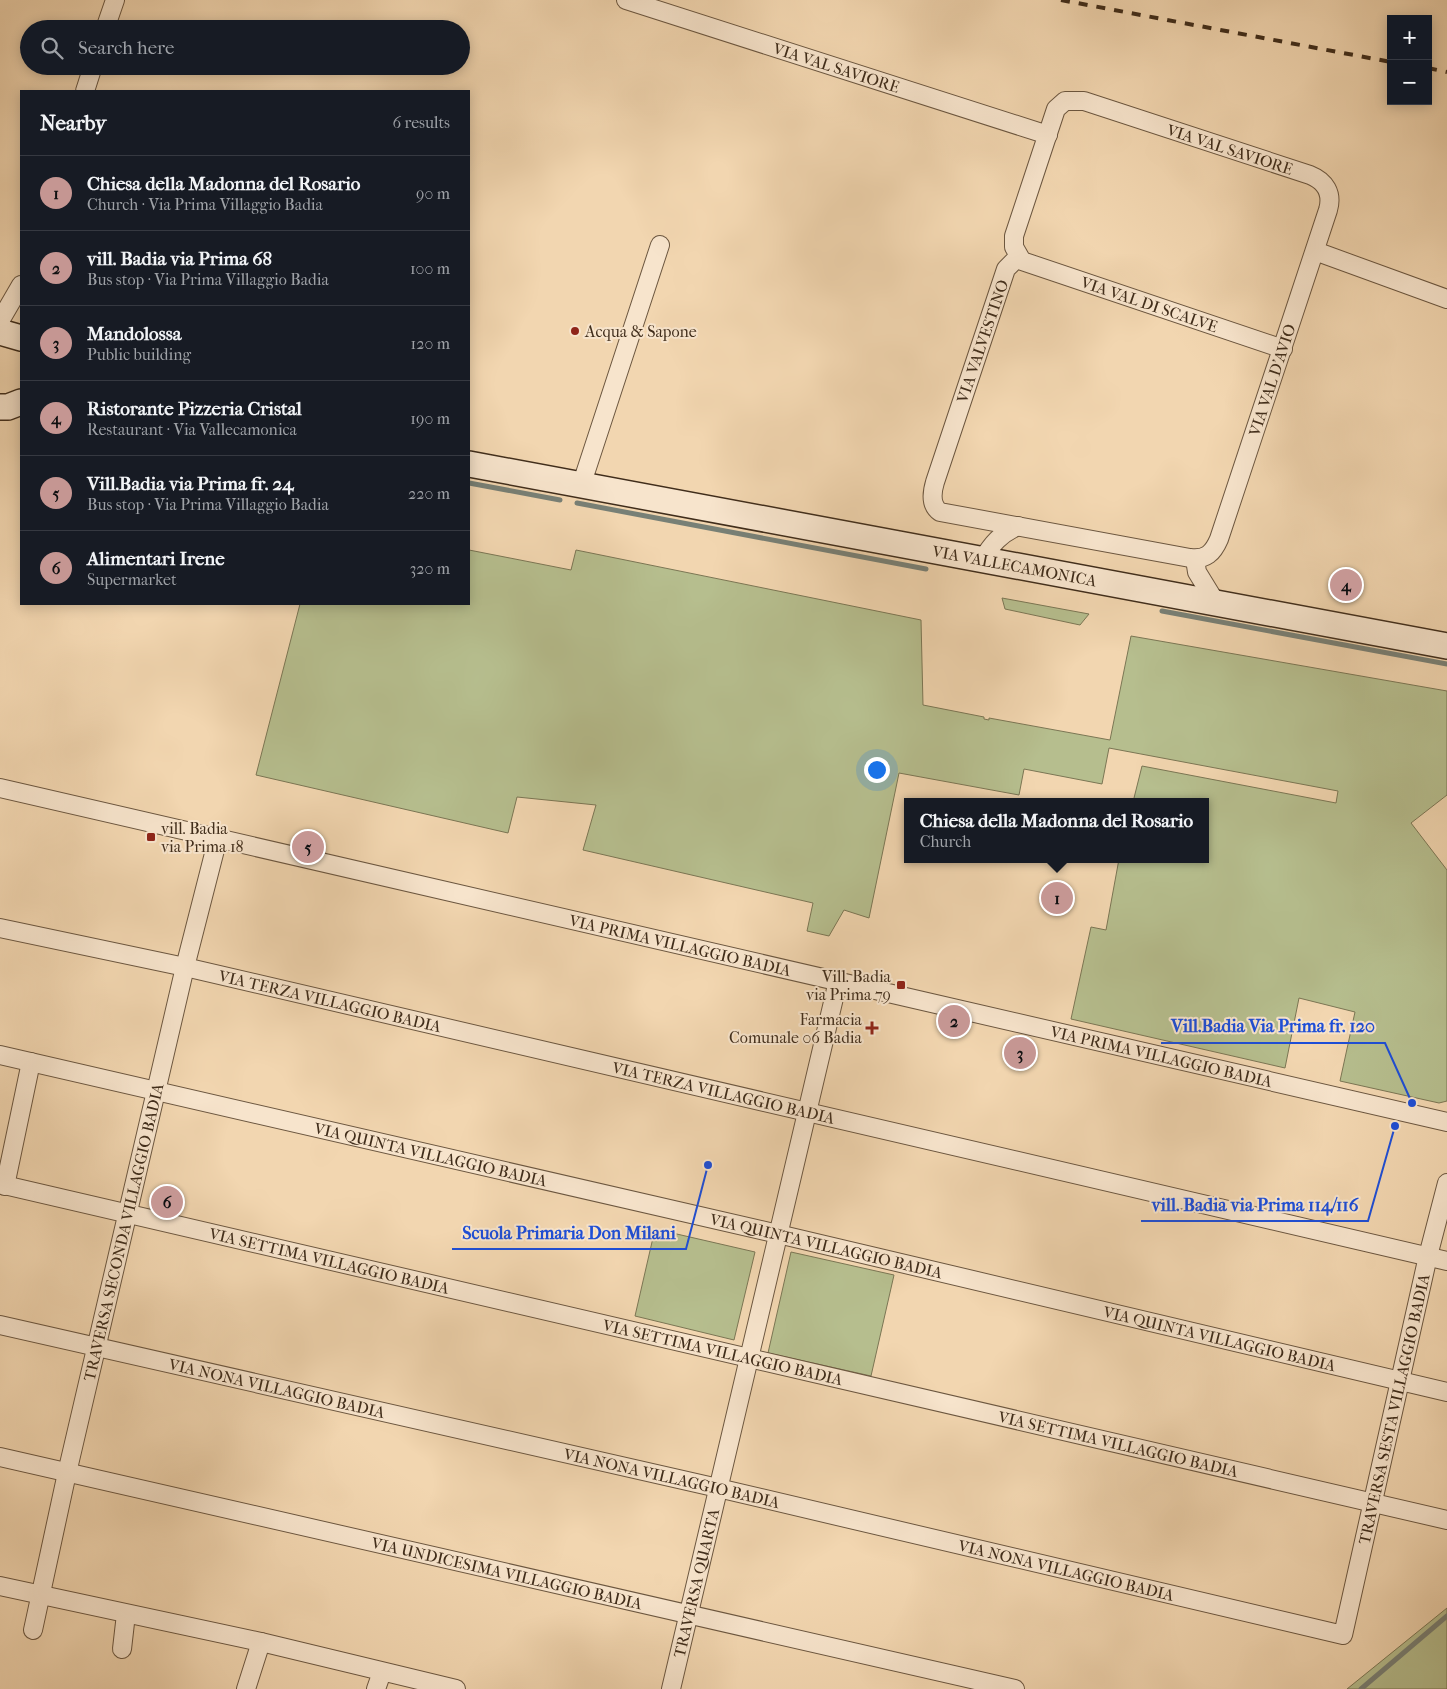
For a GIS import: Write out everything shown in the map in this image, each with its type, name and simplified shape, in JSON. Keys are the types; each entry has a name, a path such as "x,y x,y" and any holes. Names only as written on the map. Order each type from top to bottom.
{"main road":[{"path":"0,332 20,338"},
{"name":"VIA VALLECAMONICA","path":"470,464 1447,646"}],"street":[{"path":"108,20 115,0"},
{"name":"VIA VAL SAVIORE","path":"626,0 1048,135 1058,106 1069,100 1084,101 1310,175 1320,181 1328,190"},
{"path":"85,90 90,75"},
{"path":"1018,257 1014,247 1014,236 1048,135"},
{"name":"VIA VAL D'AVIO","path":"1195,559 1210,554 1219,539 1330,205 1328,190"},
{"path":"581,486 660,245"},
{"path":"1315,250 1447,299"},
{"name":"VIA VAL DI SCALVE","path":"1018,257 1031,266 1283,349"},
{"name":"VIA VALVESTINO","path":"1018,257 1006,269 932,496 935,508 940,512 1018,526"},
{"path":"0,321 20,287"},
{"path":"982,560 993,542 1018,526 1195,559 1197,572 1216,604"},
{"name":"VIA PRIMA VILLAGGIO BADIA","path":"0,788 1447,1122"},
{"name":"TRAVERSA SECONDA VILLAGGIO BADIA","path":"33,1630 67,1473 185,967 218,838"},
{"name":"VIA TERZA VILLAGGIO BADIA","path":"0,928 185,967 1447,1261"},
{"name":"TRAVERSA QUARTA","path":"670,1689 690,1614 838,981"},
{"name":"VIA QUINTA VILLAGGIO BADIA","path":"0,1055 778,1234 1447,1392"},
{"path":"3,1185 31,1062"},
{"name":"TRAVERSA SESTA VILLAGGIO BADIA","path":"1343,1635 1428,1256 1447,1183"},
{"name":"VIA SETTIMA VILLAGGIO BADIA","path":"3,1185 1372,1501 1447,1520"},
{"name":"VIA NONA VILLAGGIO BADIA","path":"0,1325 718,1488 1343,1635"},
{"name":"VIA UNDICESIMA VILLAGGIO BADIA","path":"0,1457 1015,1689"},
{"path":"0,1586 261,1642 456,1689"},
{"path":"122,1649 126,1614"},
{"path":"246,1689 261,1642"},
{"path":"376,1689 382,1672"}],"green space":[{"path":"470,550 571,570 576,550 921,620 923,705 984,717 984,719 989,720 989,718 1110,740 1131,636 1447,691 1447,795 1411,823 1447,870 1447,1101 1439,1103 1340,1081 1355,1012 1299,998 1285,1068 1071,1019 1091,927 1106,930 1118,863 1209,863 1209,798 1134,798 1142,766 1336,803 1338,791 1109,748 1102,784 1024,769 1019,795 899,773 869,918 844,910 829,936 807,931 813,903 583,850 596,805 517,797 508,833 256,775 300,605 470,605"},
{"path":"1002,598 1089,614 1080,625 1005,609"},
{"path":"655,1229 755,1252 734,1340 635,1316"},
{"path":"791,1252 894,1275 871,1376 768,1353"},
{"path":"1447,1608 1447,1689 1347,1689"}],"waterway":[{"path":"470,483 560,500"},
{"path":"577,503 926,569"},
{"path":"1162,611 1447,664"},
{"path":"1361,1689 1447,1616"}],"railway":[{"path":"1061,0 1387,61"},
{"path":"1432,69 1447,72"}],"place":[{"name":"Acqua & Sapone","path":"575,331"},
{"name":"Ristorante Pizzeria Cristal","path":"1346,585"},
{"name":"vill. Badia via Prima 18","path":"151,837"},
{"name":"Vill.Badia via Prima fr. 24","path":"308,847"},
{"name":"Chiesa della Madonna del Rosario","path":"1057,898"},
{"name":"Vill. Badia via Prima 79","path":"901,985"},
{"name":"vill. Badia via Prima 68","path":"954,1021"},
{"name":"Farmacia Comunale 06 Badia","path":"872,1028"},
{"name":"Mandolossa","path":"1020,1053"},
{"name":"Vill.Badia Via Prima fr. 120","path":"1412,1103"},
{"name":"vill. Badia via Prima 114/116","path":"1395,1126"},
{"name":"Scuola Primaria Don Milani","path":"708,1165"},
{"name":"Alimentari Irene","path":"167,1202"}]}
